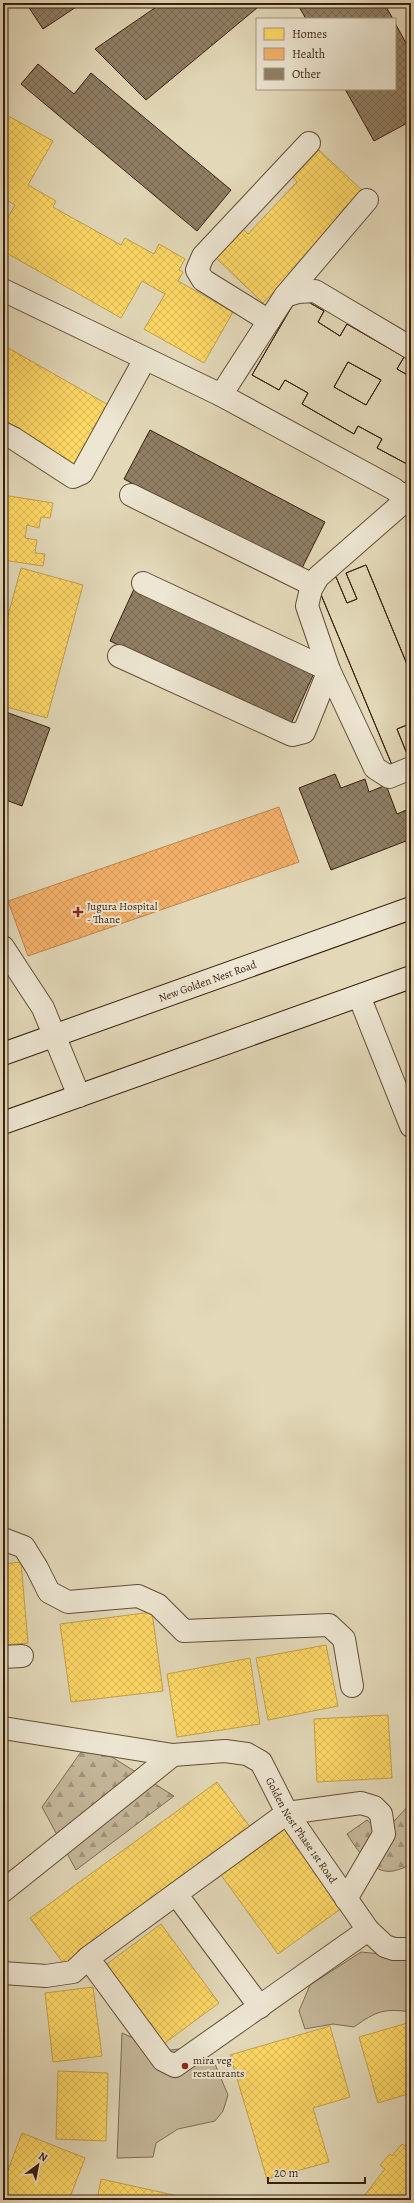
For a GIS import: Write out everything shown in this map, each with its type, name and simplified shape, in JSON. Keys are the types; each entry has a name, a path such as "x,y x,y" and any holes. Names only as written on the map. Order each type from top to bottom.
{"street":[{"path":"269,321 203,280 197,270 204,256 309,143"},
{"path":"221,395 285,296 367,200"},
{"path":"3,290 221,395 394,489 409,499 318,577 313,585 307,606 329,670 375,768 389,777 411,768"},
{"path":"285,296 298,292 315,291 411,348"},
{"path":"3,434 18,441 73,477 82,473 145,358"},
{"path":"131,495 313,585"},
{"path":"143,582 329,670"},
{"path":"119,656 292,735 304,732 329,670"},
{"name":"New Golden Nest Road","path":"3,1054 411,908"},
{"path":"3,947 43,1008 79,1096"},
{"path":"3,1123 411,977"},
{"path":"359,996 411,1126"},
{"path":"3,1539 24,1547 49,1592 68,1602 138,1596 158,1605 184,1631 329,1624 344,1639 352,1686"},
{"name":"Golden Nest Phase 1st Road","path":"3,1728 173,1755 225,1750 247,1754 261,1762 287,1813 368,1930 385,1946 394,1950 411,1949"},
{"path":"3,1891 173,1755"},
{"path":"3,1973 46,1976 73,1972 88,1958 287,1813 361,1803 374,1807 381,1814 384,1834 346,1899"},
{"path":"176,1894 260,2007"},
{"path":"88,1958 163,2060 175,2066 368,1930"}],"green space":[{"path":"88,1742 174,1796 76,1870 42,1807"},
{"path":"411,1803 411,1865 393,1871 378,1869 360,1853 347,1834 367,1820 380,1831 395,1820"},
{"path":"361,1952 411,1957 411,2012 394,2010 381,2012 369,2017 354,2027 333,2024 305,2029 299,2011 310,1985"},
{"path":"122,2033 162,2051 187,2048 215,2064 228,2095 223,2111 215,2121 178,2129 156,2143 153,2157 117,2158"}],"building: Homes":[{"path":"3,113 53,141 28,185 56,201 53,207 121,245 125,238 154,254 159,244 185,259 179,270 183,272 178,281 233,312 204,363 144,329 165,294 142,281 121,318 3,251 3,226 15,205 3,198"},
{"path":"319,150 366,194 263,303 216,258 243,229 248,234 297,182 293,177"},
{"path":"3,345 112,407 78,468 3,426"},
{"path":"3,495 53,503 50,518 41,517 39,528 27,525 25,538 37,540 35,553 45,554 43,566 3,560"},
{"path":"21,568 83,585 47,718 3,706 3,634"},
{"path":"21,1562 28,1643 3,1645 3,1564"},
{"path":"152,1612 163,1691 71,1702 60,1624"},
{"path":"326,1645 338,1706 268,1720 256,1658"},
{"path":"250,1658 260,1724 177,1737 167,1674"},
{"path":"388,1715 392,1778 317,1782 314,1719"},
{"path":"217,1782 253,1831 66,1967 30,1918"},
{"path":"285,1829 342,1908 278,1954 221,1875"},
{"path":"161,1924 219,2003 162,2045 104,1966"},
{"path":"93,1987 102,2056 53,2062 45,1993"},
{"path":"411,2022 411,2093 378,2103 359,2037"},
{"path":"330,2026 350,2097 313,2108 329,2162 267,2179 230,2055"},
{"path":"58,2071 108,2073 106,2141 56,2139"},
{"path":"22,2133 85,2158 69,2200 3,2200 3,2183"},
{"path":"411,2139 411,2200 369,2200 364,2196 385,2169 380,2165 390,2154 392,2156 402,2144 405,2146"},
{"path":"101,2179 178,2196 177,2200 97,2200"}],"building: Health":[{"path":"279,807 299,862 28,956 8,901"}],"building: Other":[{"path":"26,3 82,3 43,29"},
{"path":"162,3 263,3 146,100 95,49"},
{"path":"297,3 384,3 392,18 305,18"},
{"path":"396,25 411,52 411,121 374,141 346,90 396,90"},
{"path":"38,64 74,94 91,73 231,190 197,231 21,84"},
{"path":"298,296 324,311 318,322 340,336 347,324 404,357 397,369 411,377 411,457 407,464 377,448 382,439 358,426 354,434 302,404 308,393 285,380 279,390 252,375","holes":["348,362 381,380 366,405 334,387"]},
{"path":"298,296 324,311 318,322 340,336 347,324 404,357 397,369 411,377 411,457 407,464 377,448 382,439 358,426 354,434 302,404 308,393 285,380 279,390 252,375"},
{"path":"348,362 381,380 366,405 334,387"},
{"path":"150,430 325,522 300,572 124,479"},
{"path":"366,565 411,674 411,736 407,725 397,729 409,759 392,765 317,585 336,577 347,603 357,599 346,573"},
{"path":"366,565 411,674 411,736 407,725 397,729 409,759 392,765 317,585 336,577 347,603 357,599 346,573"},
{"path":"134,589 315,671 291,724 110,641"},
{"path":"3,711 50,728 22,806 3,799"},
{"path":"335,774 341,788 365,779 369,792 386,785 397,814 411,808 411,839 331,870 299,788"}],"place":[{"name":"Jugura Hospital - Thane","path":"78,912"},
{"name":"mira veg restaurants","path":"185,2066"}]}
